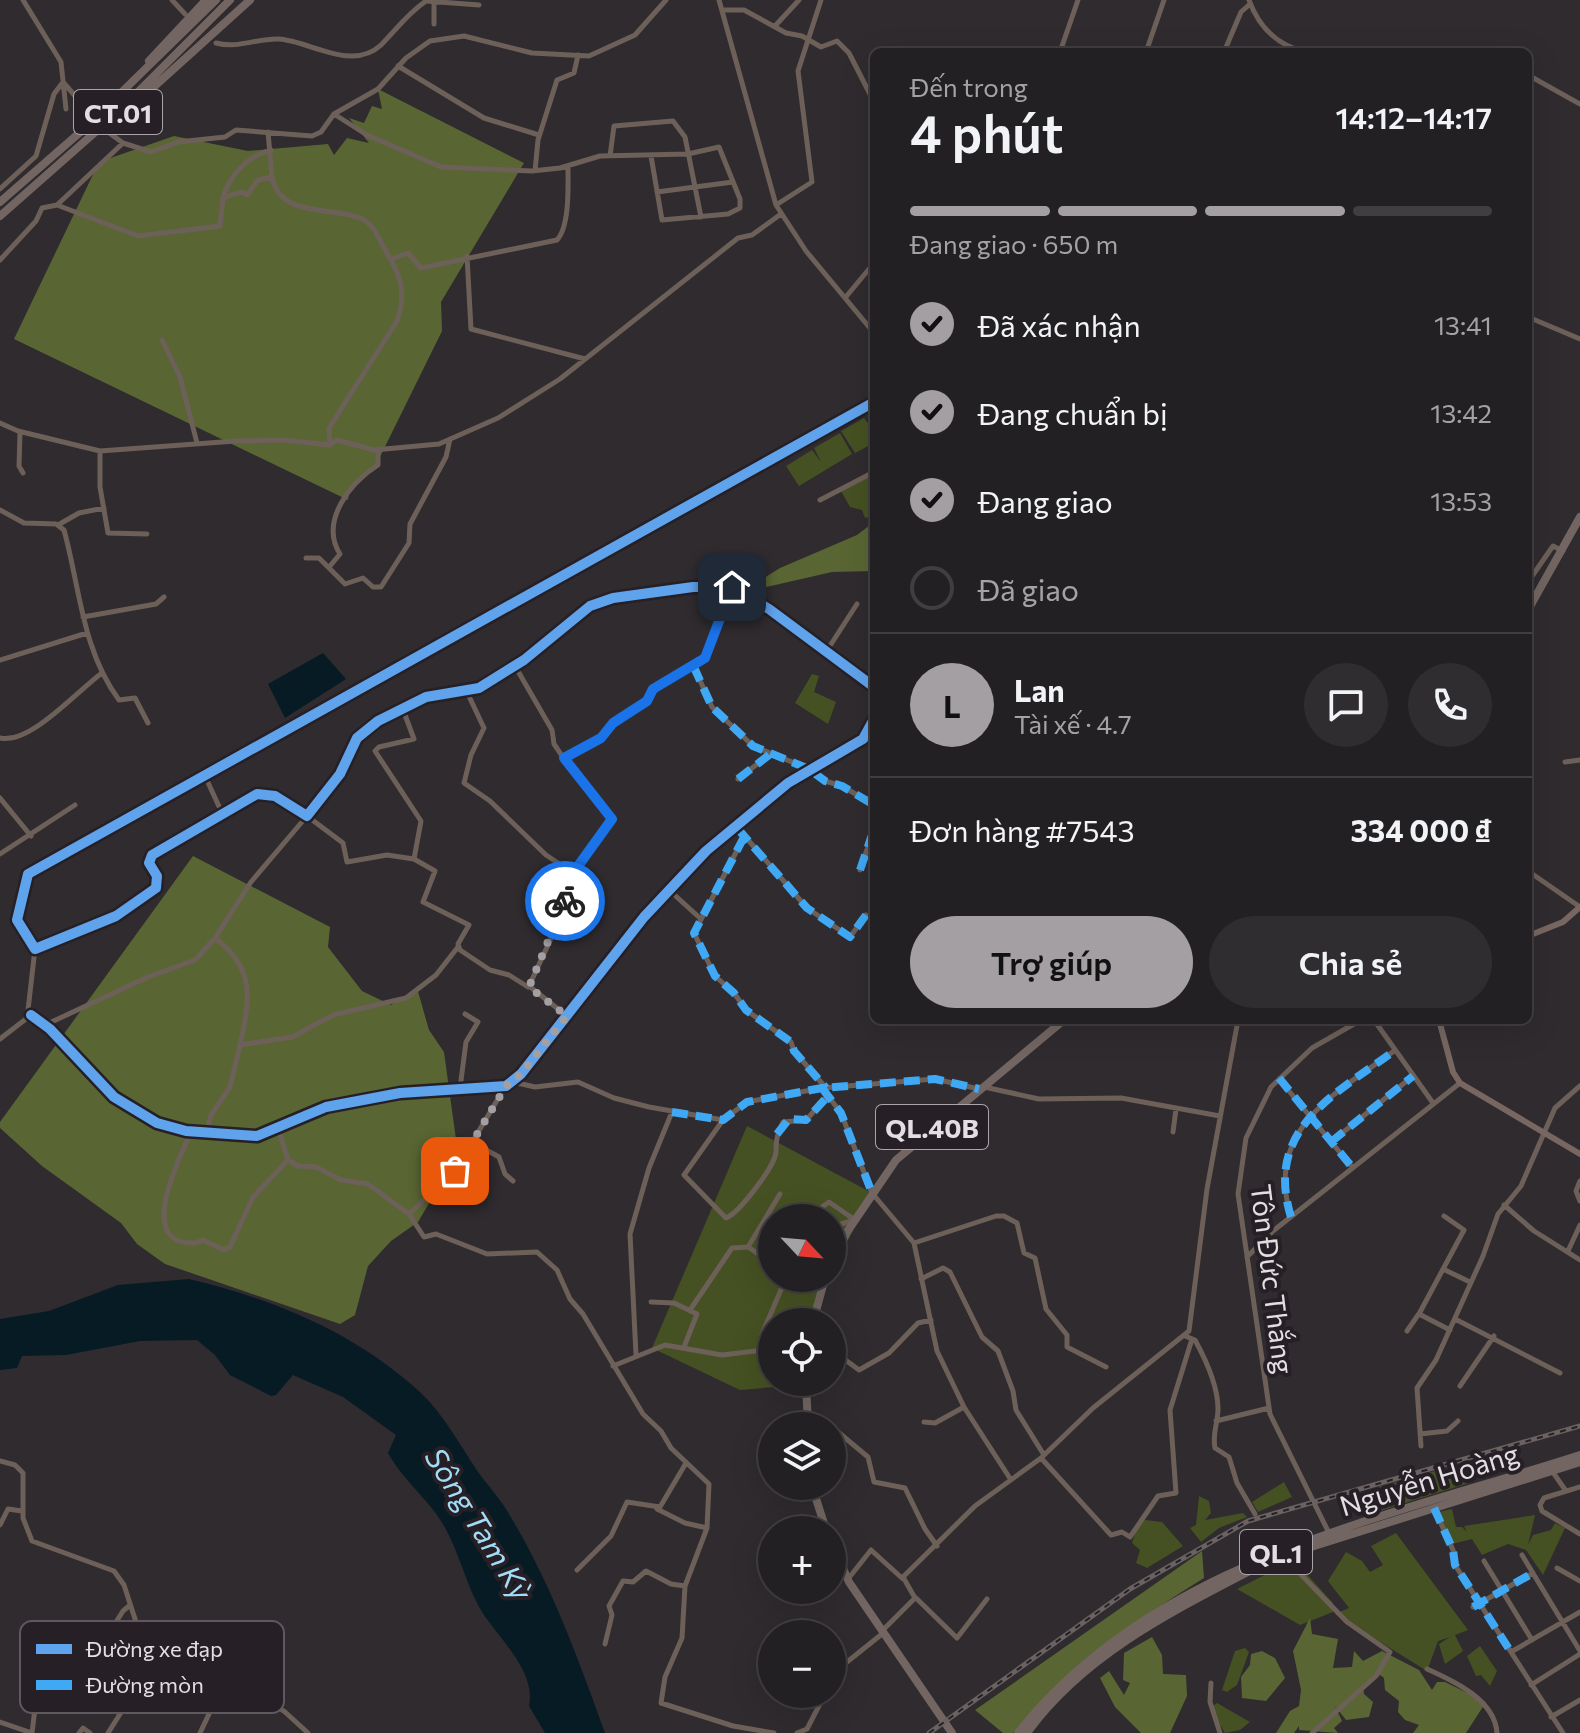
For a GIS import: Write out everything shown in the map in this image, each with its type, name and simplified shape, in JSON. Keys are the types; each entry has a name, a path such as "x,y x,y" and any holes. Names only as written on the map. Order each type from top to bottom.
{"highway":[{"path":"85,128 206,0"},
{"name":"CT.01","path":"0,202 85,128 216,0"},
{"name":"CT.01","path":"0,216 118,112 230,0"},
{"path":"36,186 250,0"},
{"path":"1532,603 1564,551 1580,517"},
{"name":"QL.40B","path":"846,1236 896,1160 1055,1024"},
{"path":"806,1396 807,1411"},
{"name":"Nguyễn Hoàng","path":"1018,1733 1082,1665 1139,1625 1251,1562 1329,1533 1580,1455"},
{"name":"Nguyễn Hoàng","path":"1027,1733 1070,1686 1135,1634 1249,1571 1580,1462"},
{"path":"846,1575 952,1733"}],"main road":[{"path":"1532,934 1563,922 1580,907"},
{"path":"1440,1024 1453,1072 1460,1083 1580,1154"}],"street":[{"path":"23,0 57,52 66,109"},
{"path":"172,0 185,14"},
{"path":"434,0 434,24"},
{"path":"108,132 123,143 151,152 178,142 225,137 236,130 312,136 321,132 334,114 378,89 398,66 430,41 452,35 473,37 532,53 578,55 602,52 635,35 666,0"},
{"path":"719,0 776,205 806,251 870,328"},
{"path":"775,26 799,0"},
{"path":"776,205 812,182 798,71 821,0"},
{"path":"1061,48 1078,0"},
{"path":"1147,48 1164,0"},
{"path":"216,43 225,46 278,39 346,56 367,53 381,44 413,10 426,1 479,5"},
{"path":"1226,48 1241,12 1249,2 1270,36 1292,48"},
{"path":"722,10 744,10 792,36 808,39 821,47 833,40 844,47 870,95"},
{"path":"535,171 539,135 557,80 573,74 578,55"},
{"path":"398,66 484,118 539,135"},
{"path":"1532,77 1580,104"},
{"path":"63,82 90,113"},
{"path":"0,189 36,156 49,106 63,82"},
{"path":"334,114 367,135 441,167 535,171 610,156 688,154 720,148 740,208 728,214 662,220 651,156"},
{"path":"610,156 614,126 673,121 683,132 701,217"},
{"path":"268,132 276,191 288,202 353,216 369,223 402,281 402,305 397,321 329,428 330,445"},
{"path":"0,260 36,221 42,208 57,205 123,143"},
{"path":"57,205 138,236 216,227 221,222 223,198 242,166 254,156 271,150"},
{"path":"391,259 408,253 421,268 559,239 569,197 568,166"},
{"path":"223,198 241,192 247,195 252,184 272,177"},
{"path":"657,192 733,182"},
{"path":"0,423 20,432 100,451 283,440 330,445 337,440 378,449 439,444 498,418 585,359 738,238 752,235 781,214"},
{"path":"467,256 471,329 585,359"},
{"path":"845,298 870,268"},
{"path":"1532,319 1580,339"},
{"path":"162,340 180,377 197,443"},
{"path":"31,1015 31,965 35,949 17,920 28,874 870,404"},
{"path":"20,432 19,466 23,473"},
{"path":"306,558 317,557 347,585 363,578 373,587 384,584 409,543 410,524 446,457 450,439"},
{"path":"330,566 340,554 334,540 341,501 363,476 378,465 378,449"},
{"path":"100,451 104,508 110,534 147,534"},
{"path":"820,500 870,474"},
{"path":"0,510 33,525 58,525 79,513 104,508"},
{"path":"58,525 64,530 87,633 102,673 119,700 135,698 148,723"},
{"path":"1532,576 1553,546 1564,551"},
{"path":"45,1025 148,977 189,964 215,938 251,882 340,774 357,738 402,707 426,697 479,688 515,666 590,606 635,595 693,587 732,587 769,609 870,684"},
{"path":"564,758 601,738 613,723 647,701 653,689 707,655 732,587"},
{"path":"83,617 156,604 164,597"},
{"path":"826,652 857,604"},
{"path":"0,660 87,633"},
{"path":"693,665 712,707 737,732 769,755 809,769 825,781 842,786 870,803"},
{"path":"515,666 564,758 612,819 573,873 556,928 529,987"},
{"path":"0,738 11,740 24,736 102,673"},
{"path":"466,690 484,728 471,755 464,783 490,801 546,855 573,873"},
{"path":"402,707 414,739 379,747 375,751 421,821 414,859"},
{"path":"31,1015 45,1025 114,1097 157,1123 191,1131 257,1136 326,1107 400,1093 506,1086 513,1082 669,890 761,802 809,769 863,739 870,726"},
{"path":"738,779 769,755"},
{"path":"1565,762 1580,760"},
{"path":"205,776 222,813"},
{"path":"35,949 116,916 156,888 157,876 149,863 152,855 257,794 275,796 343,843 347,862 387,855 414,859 434,870 424,904 469,925 458,947 436,975 406,998 333,1015 292,1037 240,1045"},
{"path":"0,798 31,836"},
{"path":"0,854 75,805"},
{"path":"736,826 763,853 786,885 820,918 850,937 866,915"},
{"path":"744,837 694,933 715,976 734,993 746,1010 791,1042 794,1051 841,1113 872,1193 914,1243 937,1351 964,1407 1011,1480"},
{"path":"860,870 870,841"},
{"path":"1532,874 1580,907"},
{"path":"669,890 701,919"},
{"path":"207,1130 211,1115 230,1087 248,1003 242,964 215,938"},
{"path":"458,947 490,970 509,975 529,987 567,1016"},
{"path":"460,1088 466,1042 478,1022 465,1014"},
{"path":"0,1039 31,1015"},
{"path":"903,1579 975,1506 1043,1457 1093,1408 1185,1336 1191,1324 1207,1189 1237,1024"},
{"name":"Tôn Đức Thắng","path":"1329,1533 1269,1408 1238,1194 1242,1151 1257,1108 1279,1078 1312,1048 1354,1024"},
{"path":"1377,1024 1433,1103"},
{"path":"1291,1217 1284,1192 1287,1163 1296,1132 1310,1116 1394,1051"},
{"path":"1331,1142 1413,1076"},
{"path":"1279,1078 1352,1167"},
{"path":"828,1096 806,1120 783,1122 774,1142 775,1156 742,1207 726,1218 684,1175 723,1120 747,1102 824,1088 935,1079 1039,1099 1121,1098 1220,1116"},
{"path":"513,1082 535,1087 578,1082 614,1098 723,1120"},
{"path":"1247,1257 1352,1167 1460,1083"},
{"path":"409,1214 432,1190 445,1185 506,1086"},
{"path":"1421,1446 1417,1388 1436,1360 1504,1205 1521,1186 1542,1133 1561,1101 1580,1086"},
{"path":"1173,1132 1176,1109"},
{"path":"636,1355 630,1234 649,1168 672,1112"},
{"path":"278,1128 288,1160 298,1166 316,1167 341,1180 368,1184 409,1214 424,1237 436,1234 487,1254 537,1252 557,1270 570,1299 643,1414 709,1484 707,1528 685,1586 682,1638 665,1677 662,1705 735,1727 774,1733"},
{"path":"191,1131 166,1195 165,1226 178,1240 196,1244 203,1240 222,1250 230,1247 253,1197 288,1160"},
{"path":"472,1142 499,1157 505,1174 513,1181"},
{"path":"1580,1181 1576,1191 1580,1201"},
{"path":"748,1247 780,1194"},
{"path":"1504,1205 1534,1231 1580,1260"},
{"path":"846,1214 855,1220"},
{"path":"914,1243 996,1216 1004,1216 1017,1223 1024,1253 1035,1258 1046,1309 1067,1335 1067,1347 1106,1367"},
{"path":"1407,1331 1445,1270 1464,1230 1444,1216"},
{"path":"846,1223 855,1220"},
{"path":"1568,1251 1580,1225"},
{"path":"690,1310 732,1248 748,1247 758,1254"},
{"path":"921,1279 943,1268 950,1272 982,1337 998,1351 1013,1391 1016,1410 1043,1457 1111,1535 1122,1532 1130,1537 1158,1496 1176,1493 1170,1410 1192,1339"},
{"path":"1445,1270 1470,1282"},
{"path":"651,1302 674,1303 697,1316 684,1347"},
{"path":"1419,1314 1450,1330"},
{"path":"1455,1319 1494,1336 1560,1373"},
{"path":"846,1360 859,1370 889,1353 918,1323 931,1320"},
{"path":"1185,1336 1192,1339 1208,1365 1218,1401 1213,1434 1215,1448 1229,1457 1237,1483 1255,1514"},
{"path":"1460,1386 1494,1336"},
{"path":"613,1366 665,1345 739,1356 758,1350"},
{"path":"924,1422 935,1423 964,1407"},
{"path":"1216,1421 1269,1408"},
{"path":"1420,1434 1447,1431 1458,1421"},
{"path":"846,1439 868,1457 874,1482 905,1488 937,1546"},
{"path":"0,1461 15,1465 23,1473 22,1511 25,1527 35,1544 114,1571 124,1585 136,1621"},
{"path":"657,1509 672,1491 686,1463"},
{"path":"1552,1471 1566,1491"},
{"path":"1580,1487 1542,1500 1541,1510 1580,1534"},
{"path":"577,1570 611,1536 629,1501 657,1509 685,1523 707,1528"},
{"path":"1434,1508 1453,1550 1455,1565 1563,1733"},
{"path":"0,1525 8,1509 22,1511"},
{"path":"848,1580 871,1550 903,1579 915,1598 957,1638 987,1599"},
{"path":"1522,1555 1580,1652 1531,1685"},
{"path":"1284,1557 1347,1622 1390,1652 1376,1676 1312,1733"},
{"path":"1484,1561 1532,1640"},
{"path":"1557,1568 1577,1580 1580,1569"},
{"path":"605,1644 612,1615 609,1606 623,1581 633,1582 646,1571 671,1584 685,1586"},
{"path":"1473,1607 1533,1573"},
{"path":"846,1663 882,1633 915,1598"},
{"path":"116,1621 123,1609 129,1606"},
{"path":"1511,1652 1580,1612"},
{"path":"1427,1669 1487,1707 1495,1719 1497,1733"},
{"path":"1211,1683 1210,1702 1220,1733"},
{"path":"1551,1717 1580,1700"},
{"path":"797,1733 807,1729 818,1708"},
{"path":"1,1725 32,1733 34,1713"},
{"path":"108,1733 121,1713"},
{"path":"200,1733 209,1713"},
{"path":"284,1713 308,1733"},
{"path":"79,1733 83,1728 90,1733"}],"green space":[{"path":"378,89 524,163 441,302 442,331 374,469 349,493 348,500 14,339 99,162 174,136 248,151 328,144 334,155 347,138 369,143 349,118 364,123 372,106 382,109"},
{"path":"864,418 870,426 870,445 855,453 841,431"},
{"path":"840,433 852,454 799,486 786,466 812,450 821,462 814,448"},
{"path":"870,476 870,517 865,518 862,510 850,507 841,491"},
{"path":"870,525 870,571 832,572 740,593 780,568 857,535"},
{"path":"812,674 819,676 814,692 836,702 828,724 795,703"},
{"path":"193,856 330,927 328,947 362,991 391,1005 417,988 429,1030 444,1052 458,1154 418,1222 391,1241 368,1266 355,1315 340,1324 165,1264 137,1244 121,1223 42,1166 0,1128 0,1122"},
{"path":"747,1126 872,1193 846,1244 846,1204 758,1204 758,1292 822,1292 814,1308 758,1308 758,1388 740,1390 652,1348"},
{"path":"1442,1469 1472,1482 1364,1516 1378,1487"},
{"path":"1284,1482 1292,1497 1258,1512 1252,1502"},
{"path":"1199,1496 1209,1501 1211,1513 1205,1520 1243,1513 1247,1517 1219,1528 1201,1542 1190,1528 1196,1525"},
{"path":"1452,1509 1456,1527 1462,1527 1467,1532 1464,1526 1535,1515 1528,1545 1533,1535 1551,1530 1555,1523 1565,1528 1543,1575 1526,1550 1508,1544 1482,1555 1472,1539 1452,1544 1438,1512"},
{"path":"1139,1522 1162,1522 1183,1546 1147,1568 1136,1563 1140,1550 1132,1543"},
{"path":"1396,1533 1468,1630 1455,1635 1463,1651 1445,1664 1439,1644 1450,1637 1438,1641 1427,1671 1335,1614 1349,1608 1328,1581 1346,1552 1362,1561 1370,1572 1383,1565 1371,1546"},
{"path":"1202,1551 1204,1578 1102,1648 1057,1687 1013,1733 1003,1733 975,1710"},
{"path":"1294,1560 1333,1603 1333,1612 1300,1625 1237,1589"},
{"path":"1310,1618 1312,1634 1338,1639 1333,1668 1352,1667 1354,1651 1363,1661 1382,1651 1419,1670 1432,1690 1437,1682 1445,1682 1486,1702 1466,1733 1413,1733 1419,1725 1405,1720 1398,1712 1399,1701 1385,1690 1384,1678 1380,1675 1363,1685 1364,1694 1373,1702 1369,1717 1346,1720 1335,1706 1342,1721 1334,1728 1338,1733 1299,1730 1299,1726 1294,1733 1276,1733 1290,1711 1299,1706 1301,1690 1293,1651"},
{"path":"1152,1637 1162,1655 1163,1674 1186,1675 1187,1696 1170,1733 1141,1733 1115,1707 1100,1678 1109,1671 1124,1695 1130,1683 1123,1680 1124,1653"},
{"path":"1480,1646 1497,1671 1490,1686 1481,1675 1476,1676 1467,1656"},
{"path":"1245,1648 1249,1652 1237,1685 1227,1692 1222,1690 1235,1651"},
{"path":"1262,1651 1275,1658 1285,1678 1266,1701 1242,1698 1241,1677 1250,1665 1251,1654"},
{"path":"1217,1703 1250,1722 1240,1730 1225,1733 1210,1708"}],"water":[{"path":"323,653 346,679 285,718 268,684"},
{"name":"Sông Tam Kỳ","path":"189,1279 252,1297 312,1321 369,1353 421,1393 451,1431 520,1533 548,1588 605,1733 545,1733 529,1706 530,1692 521,1666 478,1605 444,1526 388,1453 396,1435 343,1397 293,1375 276,1395 271,1396 230,1375 215,1355 197,1340 140,1341 66,1355 22,1356 17,1368 0,1370 0,1319 49,1311 118,1285"}],"railway":[{"path":"929,1733 1130,1589 1248,1521 1580,1426"}],"marked path":[{"path":"653,689 693,665 712,707 753,746 809,769 825,781 842,786 870,803"},
{"path":"738,779 769,755"},
{"path":"738,829 807,908 850,937 866,915"},
{"path":"744,837 694,933 715,976 734,993 746,1010 791,1042 794,1051 826,1088"},
{"path":"860,870 870,841"},
{"path":"1291,1217 1285,1186 1287,1160 1296,1137 1328,1100 1394,1051"},
{"path":"1331,1142 1413,1076"},
{"path":"1279,1078 1352,1167"},
{"path":"672,1112 723,1120 747,1102 822,1088 935,1079 979,1089"},
{"path":"822,1088 841,1113 872,1193"},
{"path":"777,1134 789,1119 806,1120 828,1096"},
{"path":"1434,1508 1453,1550 1455,1565 1511,1652"},
{"path":"1473,1607 1533,1573"}],"cycle path":[{"path":"870,404 28,874 17,920 35,949 116,916 156,888 157,876 149,863 152,855 257,794 275,796 307,816 340,774 357,738 378,721 426,697 479,688 524,660 590,606 613,598 693,587 732,587 769,609 870,684"},
{"path":"31,1015 50,1029 114,1097 157,1123 186,1131 257,1136 326,1107 400,1093 506,1086 521,1074 644,917 706,851 788,783 863,739 870,726"}],"way so far":[{"path":"455,1171 506,1086 521,1074 567,1016 529,987 565,901"}],"route":[{"path":"565,901 573,873 612,819 564,758 601,738 613,723 647,701 650,691 705,658 732,587"}]}
